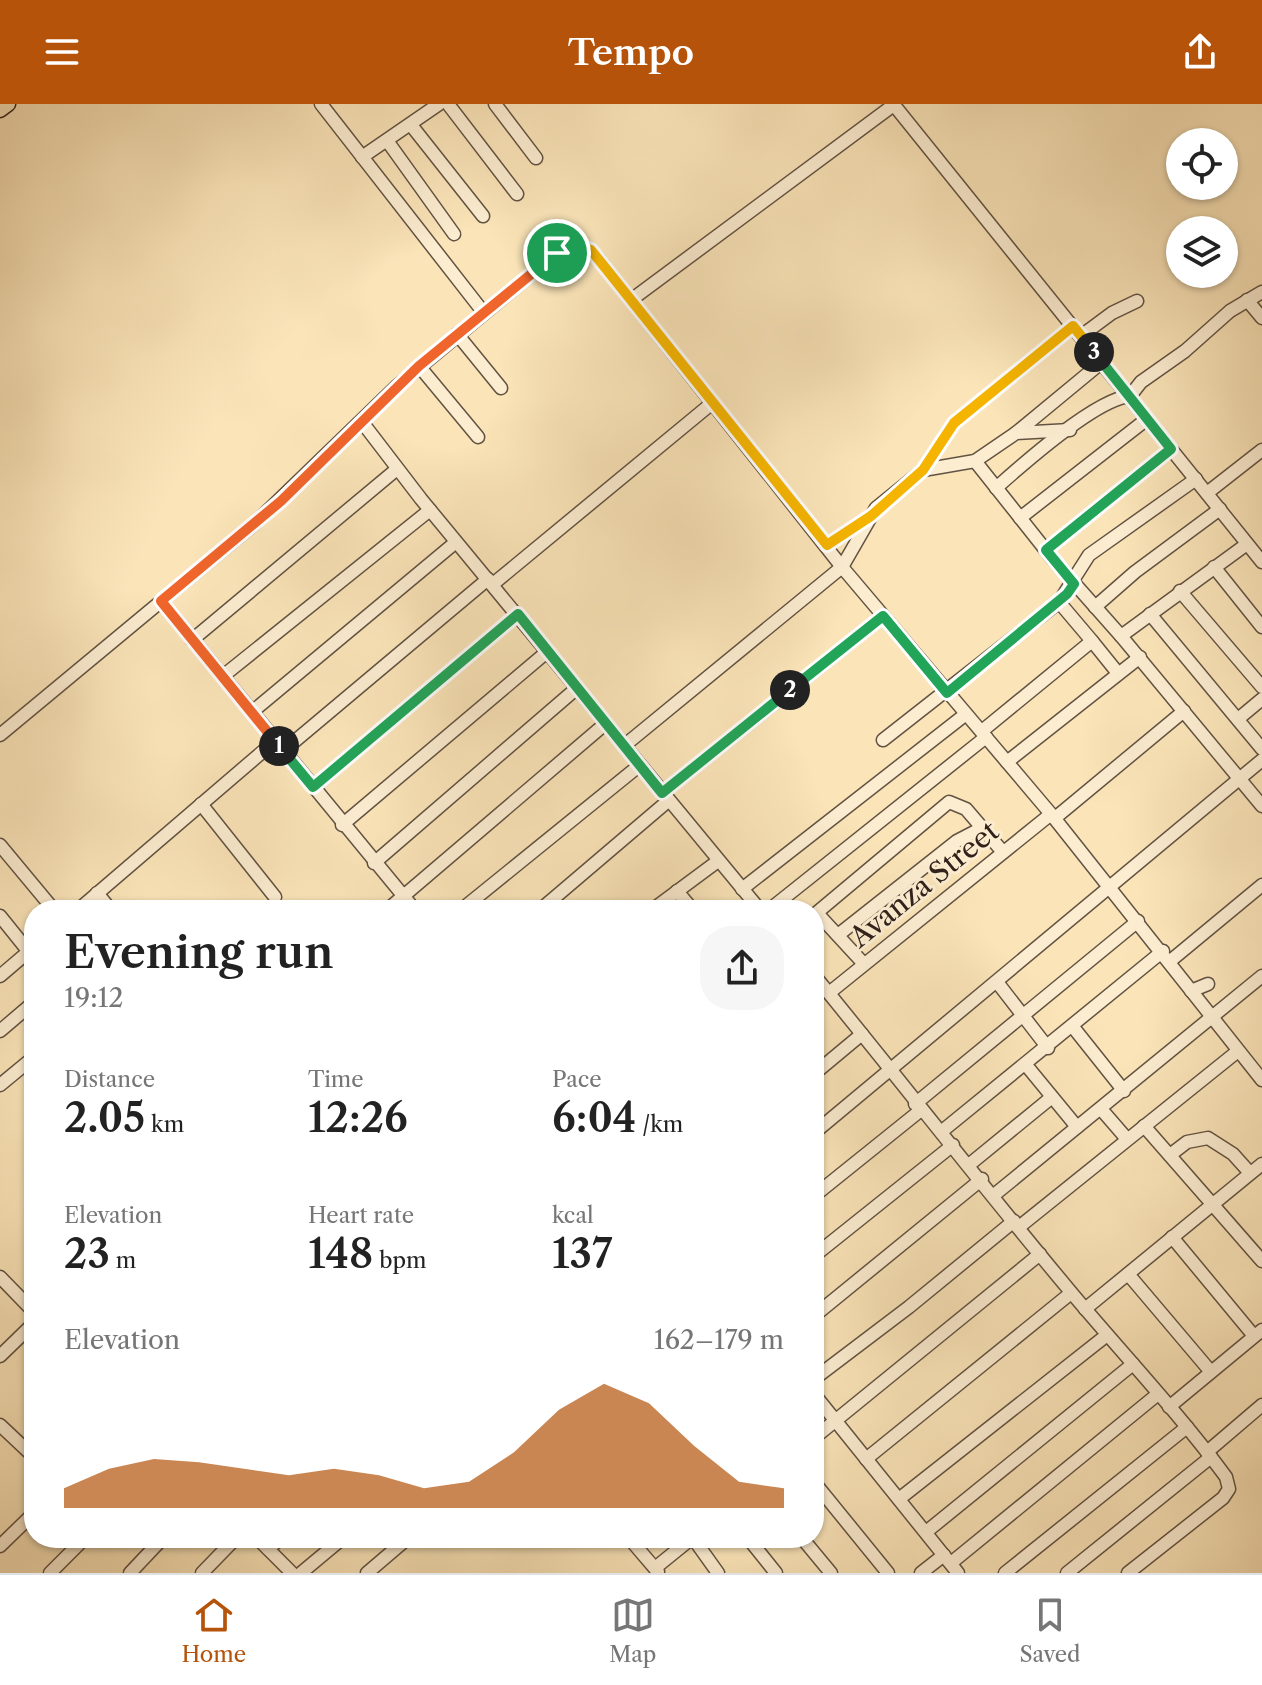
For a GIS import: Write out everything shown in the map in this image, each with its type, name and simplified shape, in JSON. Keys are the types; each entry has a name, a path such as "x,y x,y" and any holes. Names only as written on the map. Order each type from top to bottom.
{"main road":[{"path":"0,110 8,104"}],"street":[{"path":"321,104 484,313"},
{"path":"362,157 439,104"},
{"path":"448,104 517,194"},
{"path":"495,104 536,158"},
{"path":"631,300 894,104 1262,562"},
{"path":"411,125 483,216"},
{"path":"388,142 454,234"},
{"path":"0,735 281,501 419,366 571,244 591,250 842,567 1053,816 1138,921 1211,1019 1260,1073"},
{"path":"996,488 1110,400 1130,396 1141,382 1247,300 1262,292"},
{"path":"1247,300 1262,318"},
{"path":"827,545 871,516 923,470 954,423 1077,331 1137,301"},
{"path":"457,334 501,388"},
{"path":"923,470 975,461 1016,433 1102,362"},
{"path":"419,366 478,437"},
{"path":"89,900 201,804 491,582 711,404"},
{"path":"1020,518 1147,419"},
{"path":"362,422 456,542 751,900"},
{"path":"1016,433 1070,430"},
{"path":"1046,550 1171,449"},
{"path":"1207,493 1262,450"},
{"path":"975,461 1074,584 1140,657 1262,806"},
{"path":"192,640 397,469"},
{"path":"883,740 947,693 1059,602 1074,584 1089,555 1196,479"},
{"path":"1095,607 1135,572 1220,509"},
{"path":"223,676 430,510"},
{"path":"625,745 842,567 871,516"},
{"path":"252,712 456,542"},
{"path":"1121,636 1247,544"},
{"path":"1214,567 1262,627"},
{"path":"1180,591 1262,687"},
{"path":"161,601 407,900"},
{"path":"1059,602 1117,672"},
{"path":"313,787 518,614"},
{"path":"1150,614 1262,749"},
{"path":"551,900 665,797 883,616"},
{"path":"781,900 1092,641"},
{"path":"342,825 548,651"},
{"path":"1007,762 1117,672 1140,657"},
{"path":"374,863 577,688"},
{"path":"1238,719 1262,699"},
{"name":"Avanza Street","path":"829,993 1002,851 1053,816 1184,711"},
{"path":"742,889 966,714"},
{"path":"400,900 605,724"},
{"path":"824,1125 1262,760"},
{"path":"473,900 640,765"},
{"path":"824,907 949,802 960,804 1002,851"},
{"path":"201,804 275,897"},
{"path":"838,935 957,841 982,828"},
{"path":"0,845 46,900"},
{"path":"665,900 718,861"},
{"path":"941,1132 1073,1027 1262,885"},
{"path":"677,891 685,900"},
{"path":"97,893 103,900"},
{"path":"0,916 24,942"},
{"path":"824,1187 1138,921"},
{"path":"824,922 864,964"},
{"path":"0,976 24,956"},
{"path":"994,1195 1262,976"},
{"path":"997,982 1048,1048"},
{"path":"1191,991 1208,984"},
{"path":"824,987 918,1107 970,1164 1071,1293 1187,1427 1229,1483 1227,1494 1128,1573"},
{"path":"0,1031 24,1011"},
{"path":"1073,1027 1124,1091"},
{"path":"824,1062 862,1034"},
{"path":"824,1371 1238,1051"},
{"path":"0,1085 24,1065"},
{"path":"1026,1065 1077,1127"},
{"path":"970,1164 1052,1097"},
{"path":"1101,1109 1127,1139"},
{"path":"1144,1126 1262,1261"},
{"path":"1085,1309 1258,1167 1208,1138 1194,1139 1170,1155"},
{"path":"824,1248 953,1145"},
{"path":"824,1308 982,1179"},
{"path":"1169,1407 1258,1333 1172,1237"},
{"path":"824,1431 1040,1254"},
{"path":"1128,1274 1211,1372"},
{"path":"2,1285 24,1304"},
{"path":"866,1459 1071,1293"},
{"path":"0,1356 24,1333"},
{"path":"899,1499 1107,1335"},
{"path":"926,1532 1133,1364"},
{"path":"921,1573 951,1564 1158,1394"},
{"path":"1067,1573 1209,1454 1262,1405"},
{"path":"824,1407 951,1564"},
{"path":"0,1425 24,1448"},
{"path":"1005,1573 1187,1427"},
{"path":"824,1494 888,1573"},
{"path":"0,1546 24,1523"},
{"path":"50,1573 75,1548"},
{"path":"130,1573 154,1548"},
{"path":"202,1573 226,1548"},
{"path":"301,1573 331,1548"},
{"path":"367,1573 396,1548"},
{"path":"637,1548 657,1571 681,1548"},
{"path":"699,1548 718,1573"},
{"path":"756,1548 776,1573"},
{"path":"810,1548 831,1573"},
{"path":"268,1549 287,1571"}],"route":[{"path":"578,243 591,250 711,404 827,545 851,526 871,516 885,500 923,470 954,423 976,409 1073,326 1171,449 1046,550 1074,584 1059,602 947,693 883,616 662,793 518,614 313,787 161,601 281,501 419,366 557,253 578,243"}]}
